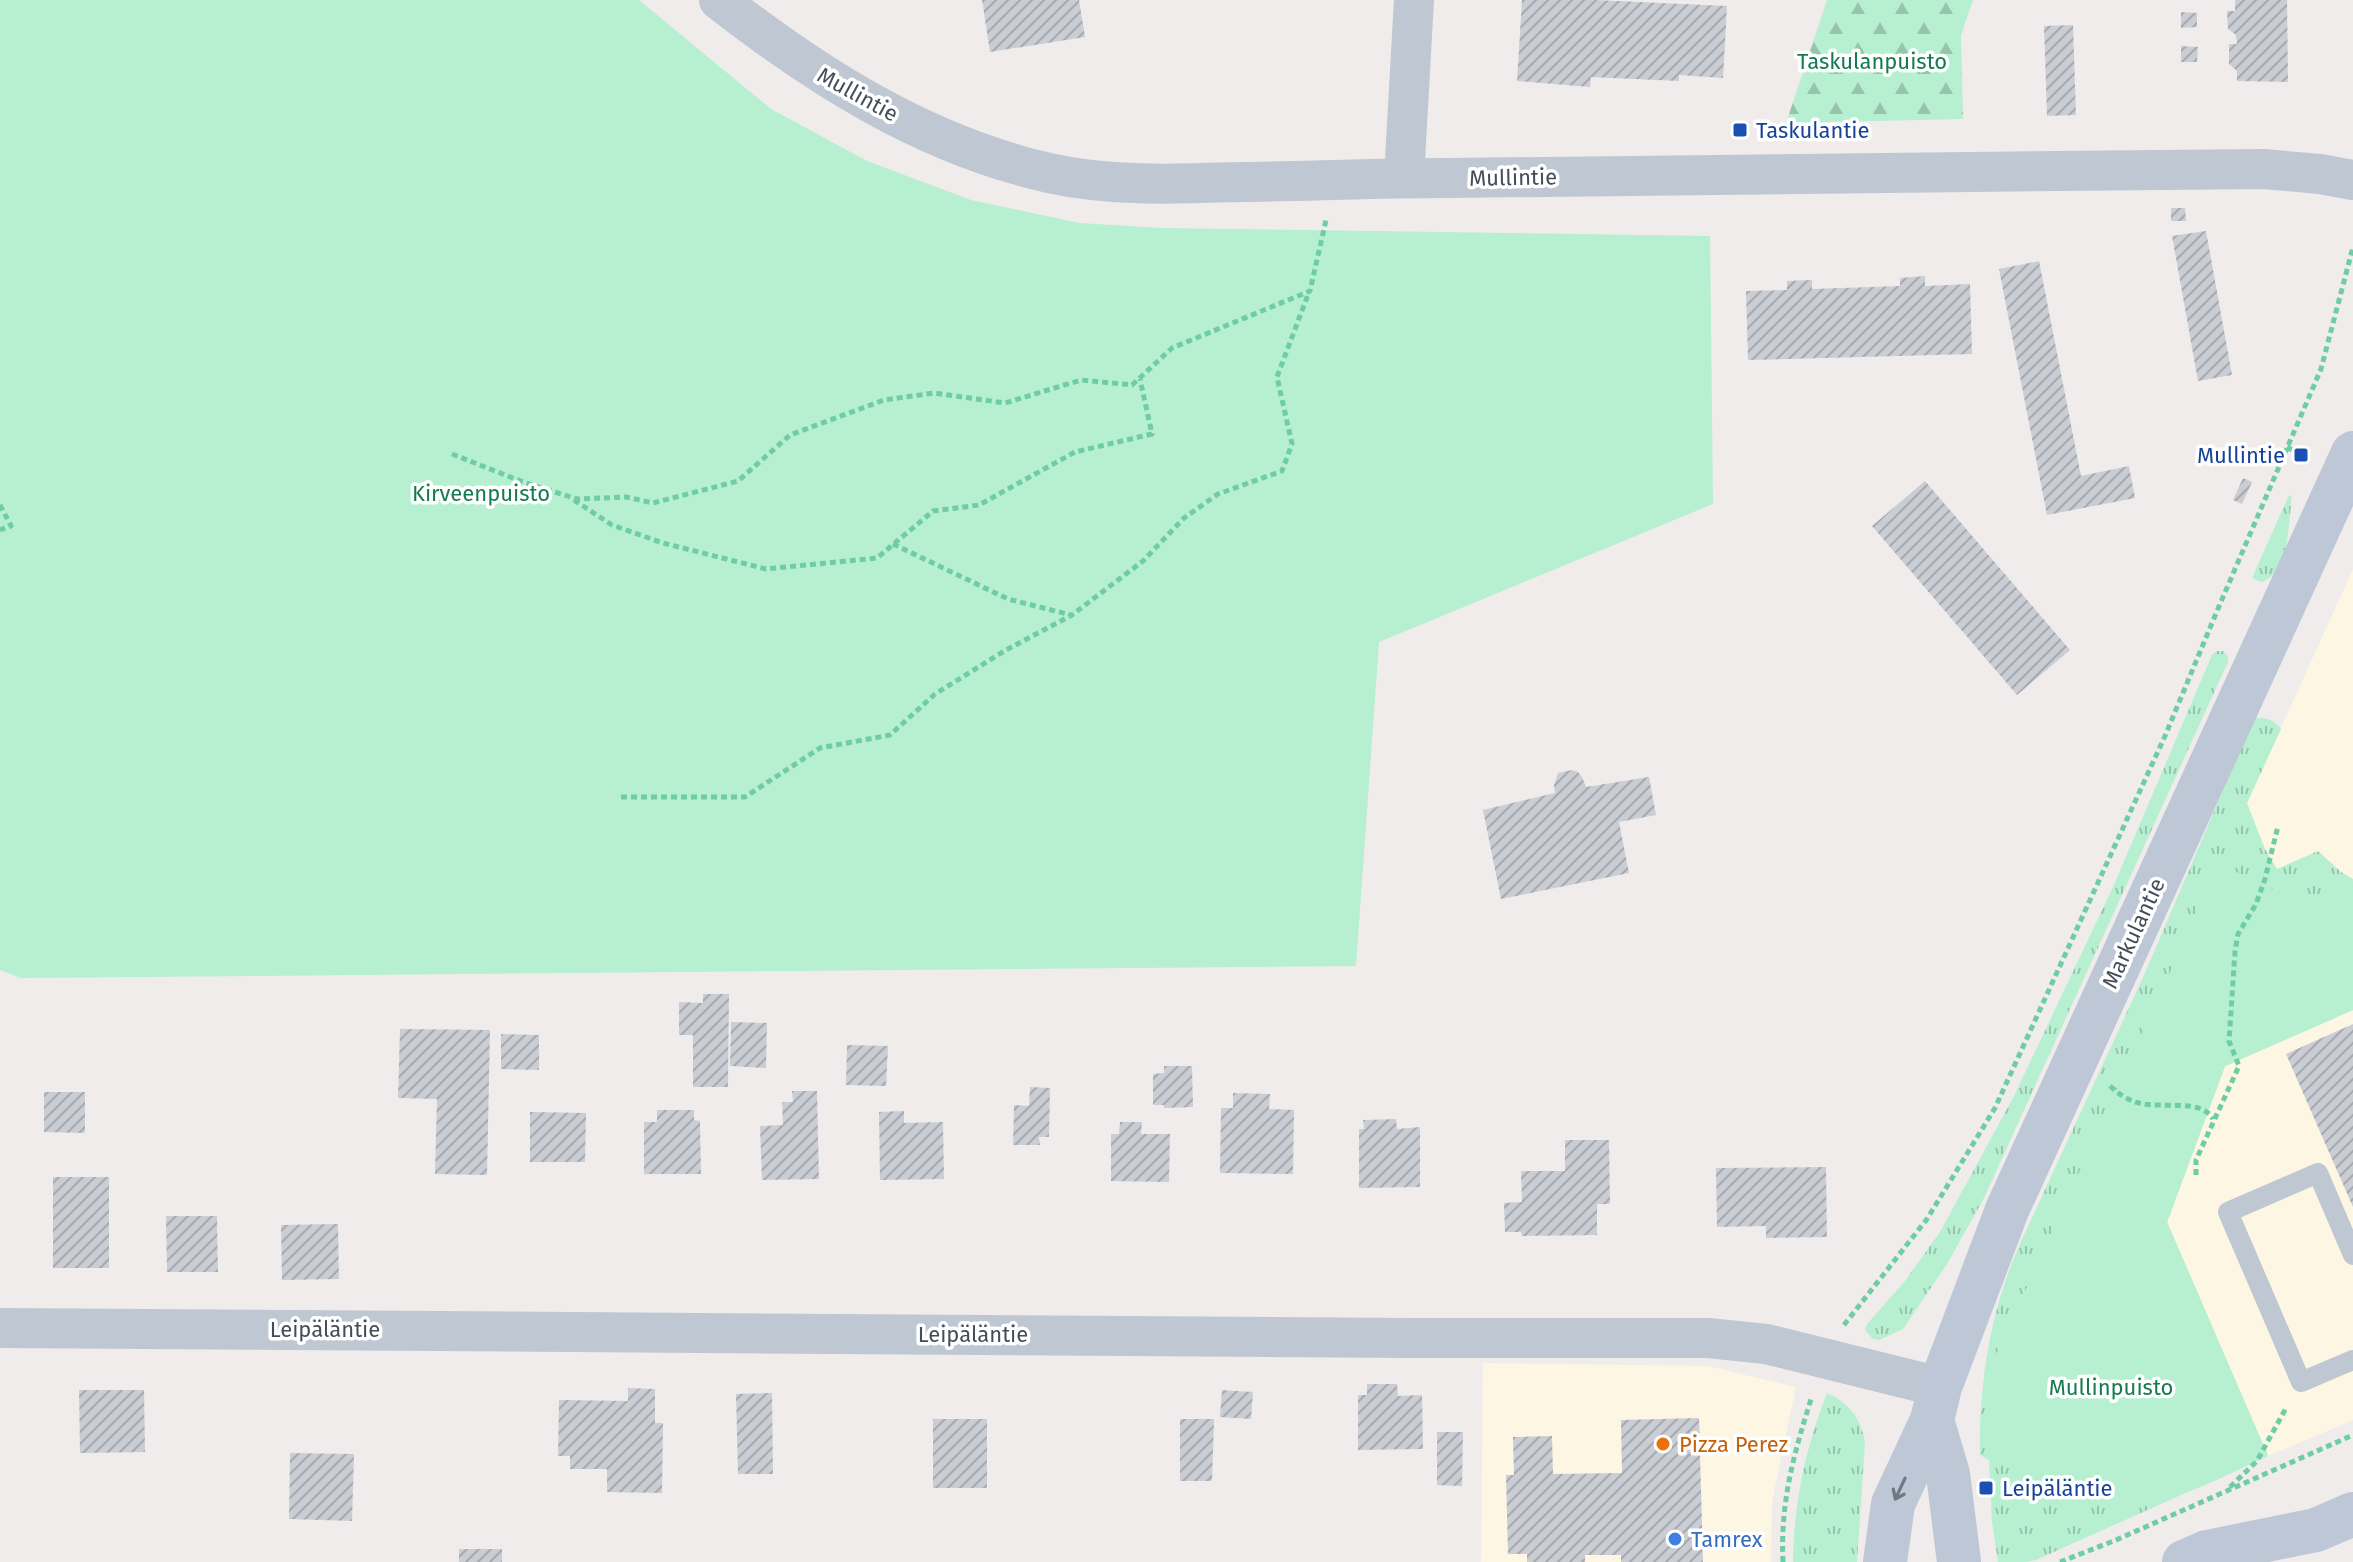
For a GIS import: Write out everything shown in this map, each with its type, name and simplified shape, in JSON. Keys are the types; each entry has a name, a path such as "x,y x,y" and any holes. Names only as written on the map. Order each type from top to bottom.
{"main road":[{"name":"Markulantie","path":"1885,1562 1893,1504 1936,1404 2007,1210 2353,453"},
{"path":"1936,1404 1959,1562"},
{"path":"2184,1562 2207,1552 2334,1522"},
{"path":"2277,1562 2334,1522"}],"street":[{"name":"Mullintie","path":"719,0 809,67 869,104 993,157 1100,182 1166,184 1404,178 2264,169 2353,180"},
{"path":"1404,178 1414,0"},
{"name":"Leipäläntie","path":"0,1328 1708,1338 1766,1344 1825,1360 1936,1404"}],"lane":[{"path":"2353,1255 2318,1173 2228,1212 2301,1382 2353,1360"}],"path":[{"path":"621,797 745,797 820,748 890,735 935,694 1006,650 1072,615 1143,561 1184,518 1218,494 1282,471 1292,444 1277,377 1310,291 1326,220"},
{"path":"1783,1562 1781,1529 1786,1489 1796,1445 1825,1360 1848,1318 1927,1219 1995,1108 2165,736 2321,369 2353,247"},
{"path":"452,454 577,499 626,497 653,503 738,481 790,435 884,400 934,393 1005,403 1081,380 1132,385 1172,348 1310,291"},
{"path":"567,496 612,525 663,543 766,569 877,558 933,511 979,505 1075,452 1152,434 1140,378"},
{"path":"2287,447 2301,455"},
{"path":"0,505 11,526 0,530"},
{"path":"893,544 1008,599 1072,615"},
{"path":"2196,1175 2196,1160 2239,1066 2229,1041 2235,952 2238,934 2261,892 2278,826"},
{"path":"2104,1075 2121,1096 2141,1104 2200,1107 2214,1120"},
{"path":"2226,1490 2257,1461 2301,1382"},
{"path":"2060,1562 2353,1435"}],"shaded area":[{"path":"2353,569 2353,881 2219,864"},
{"path":"2353,1010 2353,1420 2268,1456 2167,1222 2225,1066"},
{"path":"1483,1363 1708,1366 1796,1387 1772,1502 1771,1562 1481,1562"}],"green space":[{"name":"Kirveenpuisto","path":"0,0 639,0 771,109 867,161 971,200 1079,223 1162,228 1710,236 1713,504 1379,642 1356,966 21,978 0,970"},
{"name":"Taskulanpuisto","path":"1827,0 1973,0 1961,35 1963,119 1786,123"},
{"path":"2292,495 2286,544 2278,567 2262,582 2252,578 2288,497"},
{"path":"2223,651 2228,656 2228,662 1984,1198 1947,1264 1903,1329 1879,1340 1873,1339 1865,1330 1867,1324 1905,1281 1940,1232 2014,1096 2113,887 2212,655"},
{"name":"Mullinpuisto","path":"2254,718 2269,719 2281,729 2247,803 2265,849 2277,869 2318,851 2353,879 2337,1017 2225,1066 2167,1222 2268,1456 2036,1560 1998,1562 1992,1522 1989,1460 1980,1455 1980,1428 1988,1348 2001,1296 2019,1246 2145,973"},
{"name":"Mullinpuisto","path":"2219,864 2303,903 2353,881 2353,1010 2225,1066 2167,1222 2268,1456 2204,1485 2154,1502 2103,1506 2071,1500 2043,1489 2019,1472 2001,1450 1991,1423 1988,1392 1995,1357"},
{"path":"1827,1393 1853,1412 1865,1442 1857,1562 1793,1562 1802,1476"}],"building":[{"path":"982,0 1079,0 1085,37 990,52"},
{"path":"1522,0 1727,6 1723,78 1679,75 1679,81 1591,77 1590,87 1517,81"},
{"path":"2235,0 2287,0 2288,82 2237,81 2237,71 2229,64 2229,44 2237,44 2236,35 2228,29 2227,11 2235,11"},
{"path":"2181,12 2197,13 2197,27 2181,28"},
{"path":"2073,25 2076,115 2047,116 2044,26"},
{"path":"2181,46 2198,47 2197,62 2181,62"},
{"path":"2171,208 2185,208 2186,221 2171,221"},
{"path":"2206,231 2232,375 2198,381 2172,236"},
{"path":"2039,261 2081,476 2129,466 2135,498 2047,515 1999,269"},
{"path":"1925,276 1925,286 1970,284 1972,354 1748,360 1746,291 1787,290 1787,281 1812,280 1812,289 1900,286 1900,278"},
{"path":"2243,478 2252,482 2242,504 2233,500"},
{"path":"1925,481 2070,650 2017,695 1872,526"},
{"path":"1578,772 1586,787 1649,777 1656,815 1619,822 1629,873 1501,899 1483,810 1555,793 1558,773"},
{"path":"703,994 729,994 728,1087 693,1087 693,1035 679,1035 679,1002 703,1003"},
{"path":"731,1022 767,1023 766,1068 730,1066"},
{"path":"2353,1024 2353,1207 2286,1054"},
{"path":"400,1029 490,1030 487,1175 435,1174 437,1099 398,1098"},
{"path":"501,1034 539,1035 539,1070 501,1069"},
{"path":"847,1045 888,1046 886,1086 846,1085"},
{"path":"1164,1066 1192,1066 1193,1107 1164,1108 1164,1105 1153,1105 1153,1074 1164,1073"},
{"path":"1030,1087 1050,1088 1049,1137 1039,1137 1040,1145 1013,1145 1014,1105 1029,1106"},
{"path":"792,1091 817,1091 819,1179 762,1180 760,1126 783,1125 782,1102 793,1102"},
{"path":"44,1092 85,1092 85,1133 44,1132"},
{"path":"1233,1093 1270,1094 1269,1109 1294,1110 1293,1174 1220,1173 1221,1108 1233,1108"},
{"path":"657,1110 694,1110 694,1120 700,1121 701,1174 644,1174 644,1122 657,1122"},
{"path":"904,1111 904,1123 943,1122 944,1179 880,1180 879,1112"},
{"path":"530,1112 586,1113 585,1162 530,1162"},
{"path":"1396,1119 1397,1129 1420,1127 1420,1187 1359,1188 1359,1129 1364,1129 1363,1120"},
{"path":"1120,1122 1142,1122 1141,1134 1170,1134 1169,1182 1111,1181 1111,1134 1119,1134"},
{"path":"1565,1140 1609,1140 1610,1204 1597,1204 1597,1235 1522,1236 1521,1232 1505,1232 1504,1203 1522,1202 1521,1171 1565,1171"},
{"path":"1826,1167 1827,1237 1766,1238 1766,1226 1717,1227 1716,1168"},
{"path":"53,1177 109,1177 109,1268 53,1268"},
{"path":"166,1216 217,1216 218,1272 167,1272"},
{"path":"338,1224 339,1279 282,1280 281,1225"},
{"path":"1367,1384 1397,1384 1398,1396 1422,1395 1423,1449 1358,1450 1358,1395 1367,1395"},
{"path":"628,1388 655,1389 655,1423 663,1423 662,1493 607,1492 607,1469 570,1469 570,1456 558,1456 559,1400 628,1401"},
{"path":"79,1390 144,1390 145,1452 80,1453"},
{"path":"1222,1390 1253,1392 1251,1419 1220,1417"},
{"path":"772,1393 773,1474 738,1474 736,1394"},
{"path":"1699,1418 1703,1562 1621,1562 1621,1555 1585,1555 1585,1562 1527,1562 1527,1554 1508,1554 1506,1475 1514,1475 1513,1437 1552,1436 1553,1474 1622,1473 1621,1420"},
{"path":"933,1419 987,1419 987,1488 933,1488"},
{"path":"1180,1419 1214,1419 1212,1481 1180,1481"},
{"path":"1437,1432 1463,1432 1462,1486 1437,1485"},
{"path":"290,1453 354,1454 352,1521 289,1519"},
{"path":"459,1549 502,1549 502,1562 459,1562"}],"place":[{"name":"Taskulantie","path":"1740,130"},
{"name":"Mullintie","path":"2301,455"},
{"name":"Pizza Perez","path":"1663,1444"},
{"name":"Leipäläntie","path":"1986,1488"},
{"name":"Tamrex","path":"1675,1539"}]}
